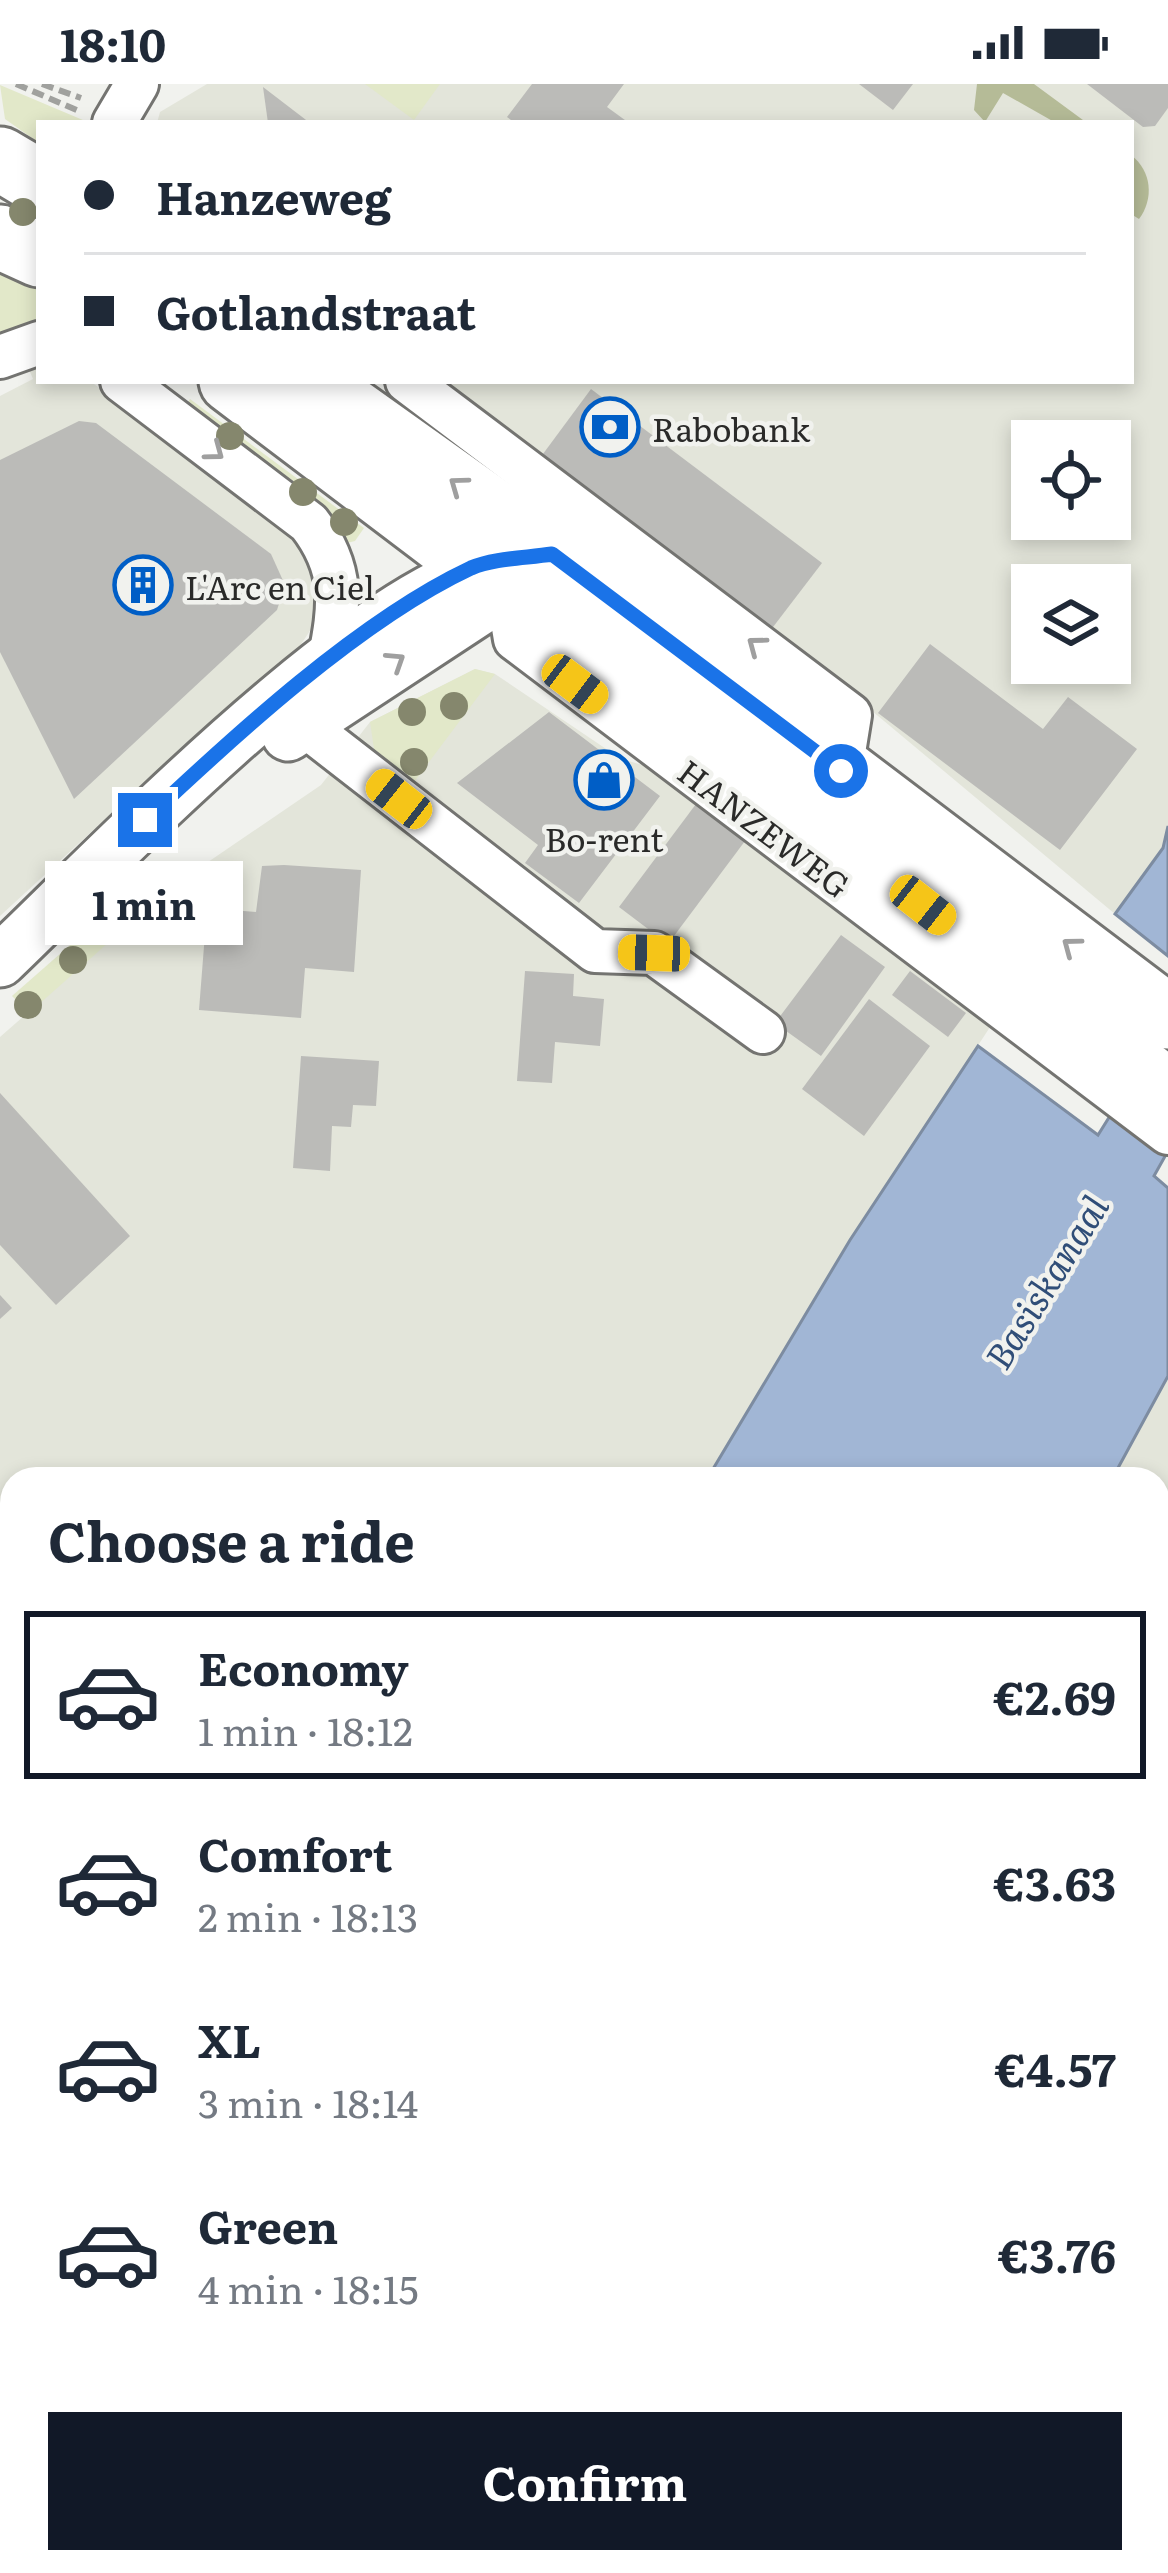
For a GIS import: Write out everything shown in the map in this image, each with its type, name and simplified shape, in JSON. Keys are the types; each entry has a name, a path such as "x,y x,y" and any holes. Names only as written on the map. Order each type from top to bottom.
{"main road":[{"path":"0,159 36,180"},
{"path":"0,237 36,254"},
{"name":"HANZEWEG","path":"235,384 511,570 841,771 1150,1056"},
{"name":"HANZEWEG","path":"314,384 511,570 1150,1056"}],"street":[{"path":"102,119 136,84"},
{"path":"126,384 309,523 322,539 340,592 329,661 293,712"},
{"path":"411,384 850,716 841,771"},
{"path":"329,661 511,570"},
{"path":"0,961 151,814 293,712 511,570"},
{"path":"293,712 595,951 654,953 763,1032"},
{"name":"HANZEWEG","path":"1150,1056 1168,1133"}],"path":[{"path":"16,84 102,119"}],"shaded area":[{"path":"207,84 1168,84 1168,826 1163,848 1115,914 823,670 431,384 1134,384 1134,120 158,120 160,112"},
{"path":"36,363 36,384 94,384 294,534 316,569 319,592 315,623 298,649 203,729 0,916 0,396 33,379 27,365"},
{"path":"475,669 495,674 621,759 672,773 996,1018 850,1240 713,1467 0,1467 0,1037 170,888 321,785 370,722"},
{"path":"1168,1376 1168,1467 1119,1467"}],"green space":[{"path":"365,84 440,84 414,120"},
{"path":"977,84 1034,84 1083,120 1051,120 1003,93 986,120 974,110"},
{"path":"0,85 83,120 36,120 36,141 5,119"},
{"path":"1134,158 1148,186 1139,219 1134,216"},
{"path":"0,261 36,281 36,330 0,348"},
{"path":"190,399 364,528 355,541 339,545 182,411"},
{"path":"475,669 495,674 408,790 374,749 370,722"},
{"path":"159,867 170,888 29,1013 12,996"}],"water":[{"path":"1168,826 1168,956 1115,914 1163,848"},
{"name":"Basiskanaal","path":"1168,1023 1168,1151 1154,1176 1168,1188 1168,1376 1119,1467 714,1467 850,1240 978,1046 1098,1135"}],"building":[{"path":"532,84 624,84 607,107 625,120 507,117"},
{"path":"859,84 913,84 893,110"},
{"path":"1087,84 1168,84 1168,108 1155,126 1143,127"},
{"path":"263,87 306,120 268,120"},
{"path":"591,389 822,563 770,631 540,458"},
{"name":"L'Arc en Ciel","path":"79,421 96,423 271,554 285,585 277,610 74,799 0,652 0,460"},
{"path":"930,644 1043,729 1068,697 1137,749 1060,850 878,713"},
{"path":"549,712 660,796 579,903 525,863 538,845 457,783"},
{"path":"699,800 748,837 668,944 619,907"},
{"path":"262,866 361,870 354,972 305,968 301,1018 199,1010 207,908 256,912"},
{"path":"841,935 885,967 821,1056 775,1023"},
{"path":"525,971 574,974 573,996 604,999 600,1046 555,1042 552,1083 517,1081"},
{"path":"910,971 966,1013 948,1037 892,995"},
{"path":"869,999 930,1046 864,1136 802,1089"},
{"path":"301,1056 379,1061 376,1106 353,1105 351,1127 332,1126 330,1171 293,1168"},
{"path":"0,1093 130,1236 56,1305 0,1245"},
{"path":"0,1295 12,1308 0,1319"}],"place":[{"name":"Rabobank","path":"610,427"},
{"name":"L'Arc en Ciel","path":"143,585"},
{"name":"Bo-rent","path":"604,780"}],"route":[{"path":"145,820 329,661 412,604 475,566 552,554 841,771"}]}
